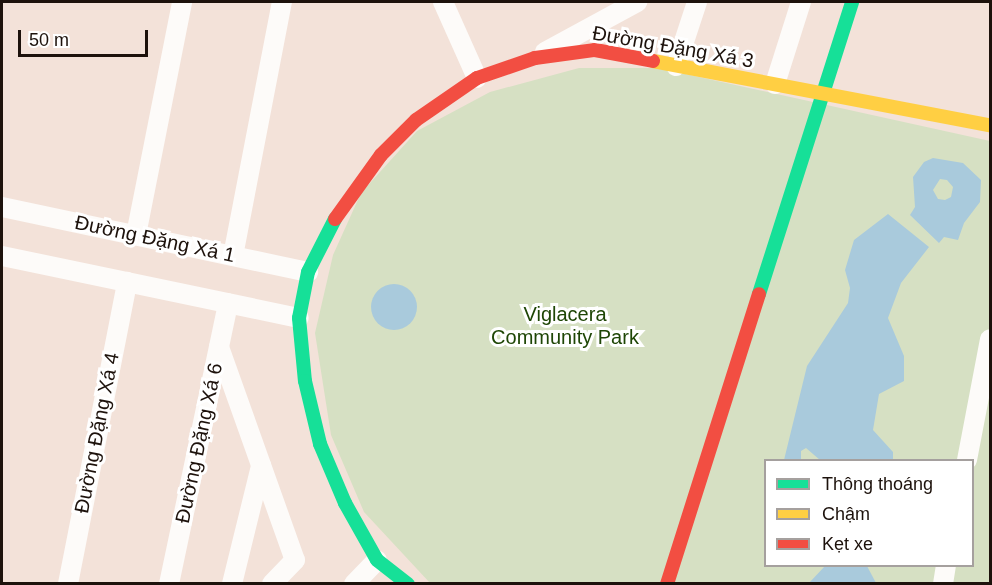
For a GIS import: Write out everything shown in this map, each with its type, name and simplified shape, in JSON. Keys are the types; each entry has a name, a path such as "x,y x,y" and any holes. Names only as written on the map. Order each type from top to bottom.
{"street":[{"path":"136,235 182,2"},
{"path":"233,256 282,2"},
{"path":"443,2 477,78"},
{"path":"535,58 637,2"},
{"path":"676,66 696,2"},
{"path":"775,84 801,2"},
{"path":"667,584 852,2"},
{"name":"Đường Đặng Xá 3","path":"408,584 377,560 345,503 320,444 305,381 299,318 308,272 351,193 381,155 416,120 477,78 535,58 595,50 990,125"},
{"name":"Đường Đặng Xá 1","path":"2,207 308,272"},
{"path":"2,256 299,318"},
{"name":"Đường Đặng Xá 4","path":"68,584 127,282"},
{"name":"Đường Đặng Xá 6","path":"170,584 228,303"},
{"path":"967,459 990,339"},
{"path":"219,347 295,560 272,584"},
{"path":"232,584 261,466"},
{"path":"354,584 377,560"},
{"path":"943,584 946,567"}],"green space":[{"name":"Viglacera Community Park","path":"579,68 658,68 990,141 990,583 430,583 364,512 331,435 315,333 333,255 361,193 417,131 490,92"}],"water":[{"path":"933,158 963,163 981,180 980,202 964,223 958,240 944,237 939,243 910,215 915,207 913,177 924,162","holes":["940,179 947,180 953,187 951,197 945,200 938,199 933,190"]},
{"path":"888,214 929,247 901,283 888,318 904,356 904,381 879,394 873,430 893,452 893,459 819,459 806,448 801,451 801,459 784,459 807,366 848,303 850,288 845,270 854,240"},
{"path":"394,284 410,291 417,307 410,323 394,330 378,323 371,307 378,291"},
{"path":"824,567 868,567 876,583 809,583"}],"traffic: fast":[{"path":"759,294 852,2"},
{"path":"335,219 308,272 299,318 305,381 320,444 345,503 377,560 408,584"}],"traffic: slow":[{"path":"653,61 990,125"}],"traffic: jam":[{"path":"335,219 381,155 416,120 477,78 535,58 595,50 653,61"},
{"path":"667,584 759,294"}]}
